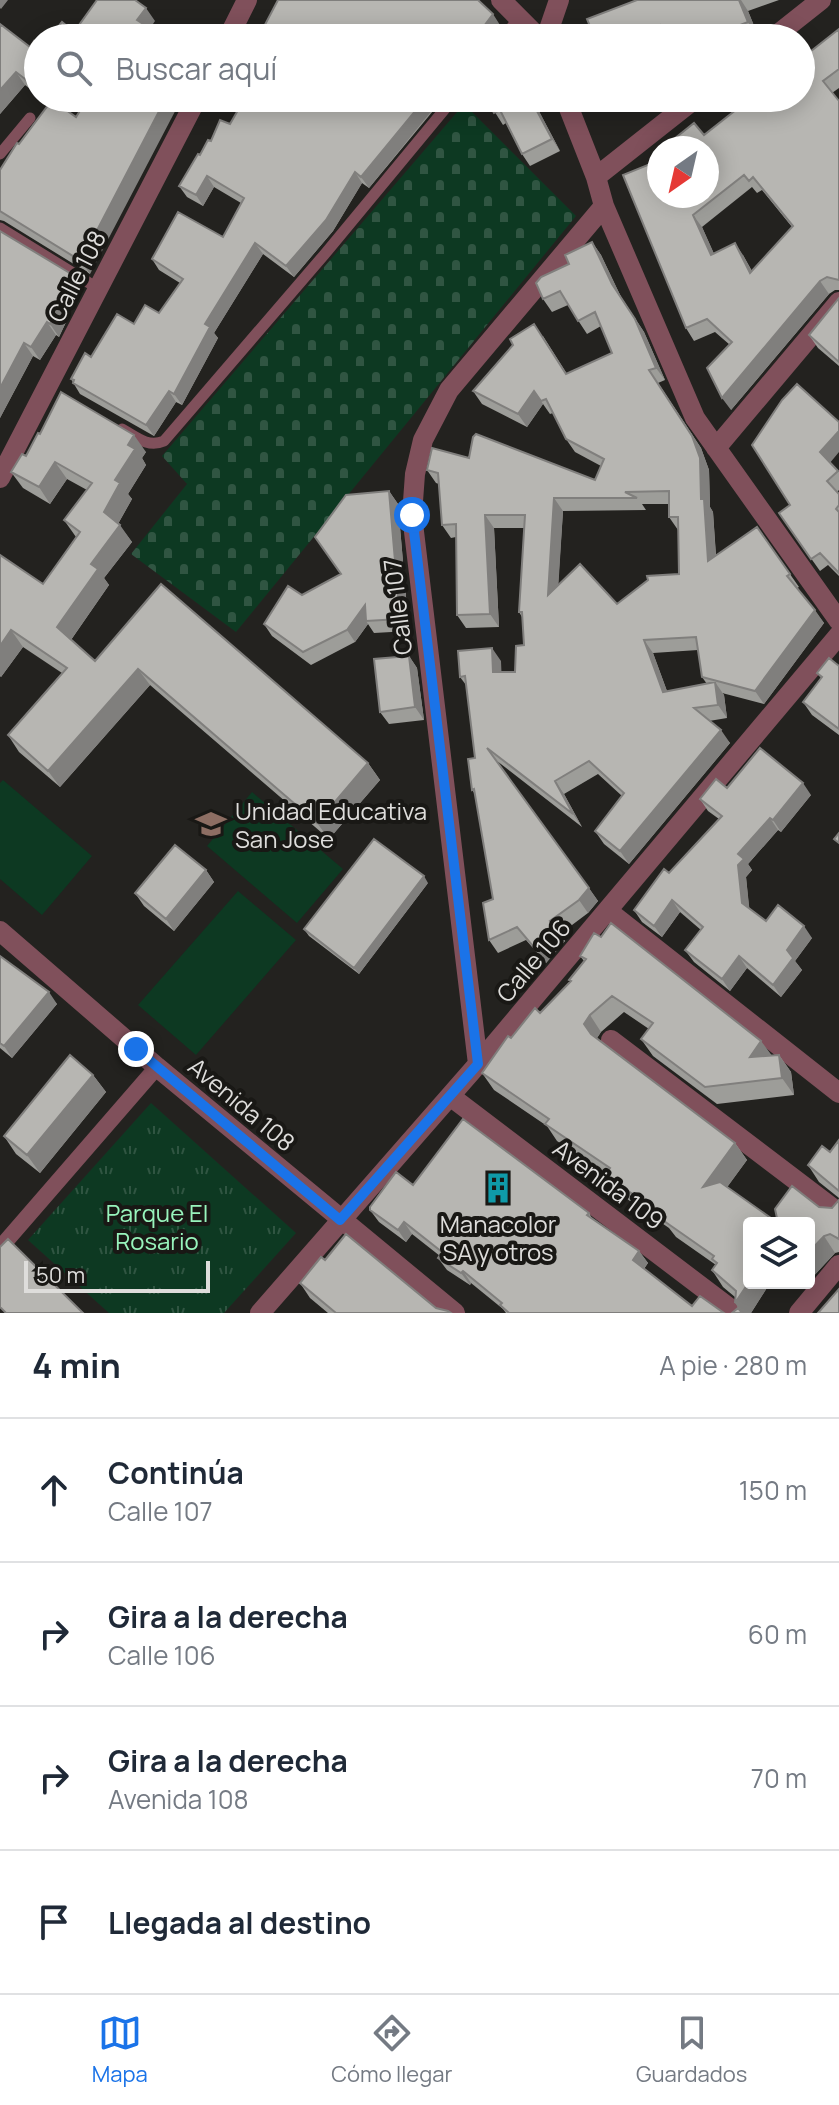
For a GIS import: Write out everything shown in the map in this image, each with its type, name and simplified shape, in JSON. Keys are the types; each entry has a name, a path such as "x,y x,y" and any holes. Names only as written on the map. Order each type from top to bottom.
{"street":[{"path":"235,24 247,0"},
{"path":"501,0 526,24"},
{"path":"551,24 559,0"},
{"path":"791,24 821,0"},
{"name":"Calle 108","path":"3,463 56,389 99,289 190,112"},
{"path":"570,112 604,206 695,418 839,621"},
{"path":"596,177 678,112"},
{"name":"Calle 107","path":"478,1064 412,515 415,474 423,440 449,390 604,206"},
{"path":"716,448 839,302"},
{"name":"Calle 106","path":"260,1313 478,1064 839,635"},
{"path":"608,911 839,1093"},
{"name":"Avenida 108","path":"0,931 157,1067 455,1313"},
{"path":"611,1040 839,1213"},
{"path":"0,1248 157,1067"},
{"name":"Avenida 109","path":"450,1096 736,1313"},
{"path":"799,1313 839,1265"}],"lane":[{"path":"514,24 520,17"},
{"path":"110,421 146,443 155,445 164,441 442,112"},
{"path":"0,154 30,118"},
{"path":"0,228 99,289"}],"green space":[{"path":"457,112 472,112 576,216 236,632 131,554 187,484 162,456"},
{"path":"3,780 92,856 42,915 0,879 0,783"},
{"path":"252,792 343,869 297,923 207,846"},
{"path":"238,891 296,940 196,1055 138,1005"},
{"name":"Parque El Rosario","path":"151,1103 296,1233 224,1313 109,1313 28,1240"}],"building":[{"path":"97,0 135,0 146,8 137,20 143,24 80,24"},
{"path":"278,0 478,0 493,14 486,24 265,24"},
{"path":"637,0 739,0 748,22 589,24 587,19"},
{"path":"0,24 24,42 24,78 16,72 0,90"},
{"path":"839,29 839,69 823,81 839,101 839,280 827,277 820,281 722,398 707,368 732,342 707,319 686,328 623,175 647,165 647,208 702,208 693,215 711,255 735,243 750,273 793,226 753,177 749,181 744,175 719,195 719,136 678,136 694,123 704,135 733,112 815,112 815,48"},
{"path":"43,112 69,112 76,117 79,112 159,112 81,261 0,211 0,170 17,143"},
{"path":"237,112 414,112 361,177 355,172 326,220 286,266 255,243 205,324 210,327 174,394 169,391 146,425 71,379 85,353 91,357 117,314 134,324 145,305 159,313 183,279 152,259 178,212 223,237 244,198 207,176 196,195 179,186 198,154 208,140 211,141 220,120 230,124"},
{"path":"501,112 538,112 552,139 522,154"},
{"path":"0,231 73,275 56,305 58,307 50,324 47,322 31,347 24,343 0,388"},
{"path":"592,242 612,284 635,319 656,368 649,370 692,436 700,458 708,561 757,527 790,574 787,576 815,610 755,691 702,677 696,637 644,640 663,692 715,682 718,705 694,708 721,730 620,851 595,831 624,793 589,761 555,781 573,814 487,748 589,888 579,900 550,921 556,928 537,951 517,927 489,940 483,903 493,899 472,790 468,759 475,758 465,676 460,677 458,651 492,648 493,672 515,672 516,646 524,645 522,612 519,612 525,515 485,515 490,614 457,615 456,524 442,525 438,473 427,470 432,448 469,458 476,434 595,480 604,459 566,439 546,399 541,401 534,391 518,414 473,391 513,345 510,339 534,324 566,374 612,353 595,312 578,321 560,291 543,299 536,283 541,277 569,264 565,255","holes":["669,491 669,517 678,517 679,574 647,576 648,580 617,604 580,564 548,595 554,498 637,498 625,492"]},
{"path":"839,298 839,362 809,335"},
{"path":"797,384 839,422 839,431 820,452 838,471 827,481 839,494 836,509 839,512 839,573 820,553 811,559 781,516 779,513 790,505 752,445 782,400"},
{"path":"61,392 134,435 128,445 135,449 115,480 120,483 104,512 120,525 91,564 98,569 57,627 95,661 161,584 368,763 317,823 138,669 48,771 8,735 67,668 11,630 0,646 0,555 43,584 80,532 64,520 92,483 55,462 39,487 11,472 40,434"},
{"path":"389,491 400,619 366,621 365,605 347,630 303,652 264,624 288,586 302,595 341,574 315,537 346,495"},
{"path":"409,656 415,707 380,712 374,659"},
{"path":"829,658 839,666 839,729 803,702 822,677 817,673"},
{"path":"760,748 803,783 773,820 770,818 738,854 744,859 738,865 742,903 766,921 778,905 804,926 787,950 793,958 773,985 739,956 722,979 685,950 703,927 672,900 654,926 634,910 664,869 669,873 722,816 700,799 716,779 727,788"},
{"path":"374,839 424,876 354,968 304,929"},
{"path":"175,845 206,870 166,919 135,893"},
{"path":"611,923 761,1041 750,1057 779,1055 782,1078 705,1087 641,1039 653,1023 612,996 584,1024 591,1034 735,1143 703,1187 720,1182 770,1217 743,1217 744,1289 735,1303 736,1291 712,1270 717,1263 712,1259 714,1256 664,1221 666,1217 605,1175 610,1168 545,1124 549,1119 482,1073 508,1036 511,1038 535,1008 540,1013 571,981 586,959 580,956 594,933 601,937"},
{"path":"0,956 49,992 4,1046 0,1043"},
{"path":"70,1055 93,1075 27,1155 4,1136"},
{"path":"463,1119 589,1213 587,1215 639,1251 633,1260 692,1306 700,1296 724,1313 509,1313 500,1305 502,1303 463,1271 461,1273 438,1258 442,1252 404,1222 398,1230 370,1210 396,1172 413,1185"},
{"path":"839,1140 839,1191 808,1165 822,1146 830,1152"},
{"path":"792,1186 819,1207 832,1208 839,1200 839,1239 830,1234 815,1246 815,1217 777,1217 775,1209"},
{"path":"346,1234 436,1308 451,1313 336,1313 300,1283 321,1257 325,1260"},
{"path":"8,1239 83,1313 6,1313 0,1307 0,1247"},
{"path":"839,1289 839,1313 818,1313"}],"place":[{"name":"Unidad Educativa San Jose","path":"211,824"},
{"name":"Manacolor SA y otros","path":"498,1188"}],"route":[{"path":"136,1049 340,1220 478,1064 412,515"}]}
